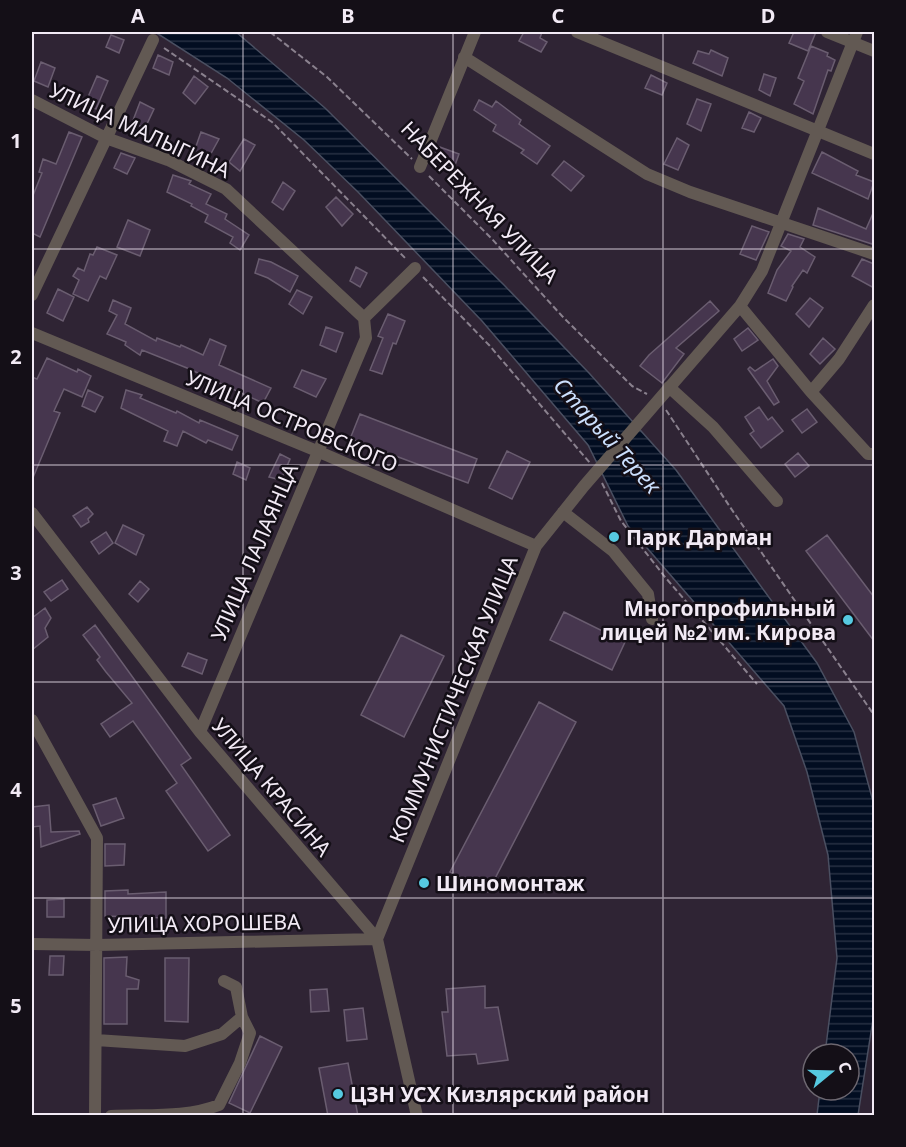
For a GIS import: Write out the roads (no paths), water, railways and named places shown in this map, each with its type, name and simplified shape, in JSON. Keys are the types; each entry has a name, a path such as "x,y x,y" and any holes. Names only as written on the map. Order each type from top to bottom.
{"street":[{"path":"420,167 475,32"},
{"path":"577,32 818,129 874,154"},
{"path":"827,32 855,37 874,51"},
{"path":"777,501 712,428 669,387 740,306 762,271 855,37"},
{"path":"32,295 153,40"},
{"path":"464,57 647,174 690,192 874,254"},
{"name":"УЛИЦА МАЛЫГИНА","path":"32,100 106,138 168,160 226,189 364,318"},
{"path":"364,318 415,268"},
{"path":"811,392 839,359 874,305"},
{"path":"740,306 811,392 868,454 874,454"},
{"name":"УЛИЦА ЛАЛАЯНЦА","path":"200,732 366,338 364,318"},
{"name":"УЛИЦА ОСТРОВСКОГО","path":"32,333 317,451 536,546"},
{"name":"КОММУНИСТИЧЕСКАЯ УЛИЦА","path":"376,939 536,546 669,387"},
{"path":"563,512 613,551 648,594 652,619"},
{"name":"УЛИЦА КРАСИНА","path":"32,513 200,732 376,939 417,1116"},
{"path":"32,720 98,838 95,1116"},
{"name":"УЛИЦА ХОРОШЕВА","path":"32,944 97,945 376,939"},
{"path":"111,1116 182,1113 208,1110 219,1105 240,1063 250,1033 242,1017 236,987 224,981"},
{"path":"96,1040 185,1046 222,1034 242,1017"}],"water":[{"name":"Старый Терек","path":"155,32 236,32 325,108 504,285 589,373 676,470 817,663 854,732 874,805 874,1013 861,1096 861,1042 826,1042 837,958 828,855 807,772 784,706 628,526 588,445 482,321 358,192 304,140 227,78"},
{"path":"819,1102 860,1102 858,1115 817,1115"}],"place":[{"name":"Парк Дарман","path":"614,537"},
{"name":"Многопрофильный лицей №2 им. Кирова","path":"848,620"},
{"name":"Шиномонтаж","path":"424,883"},
{"name":"ЦЗН УСХ Кизлярский район","path":"338,1094"}]}
